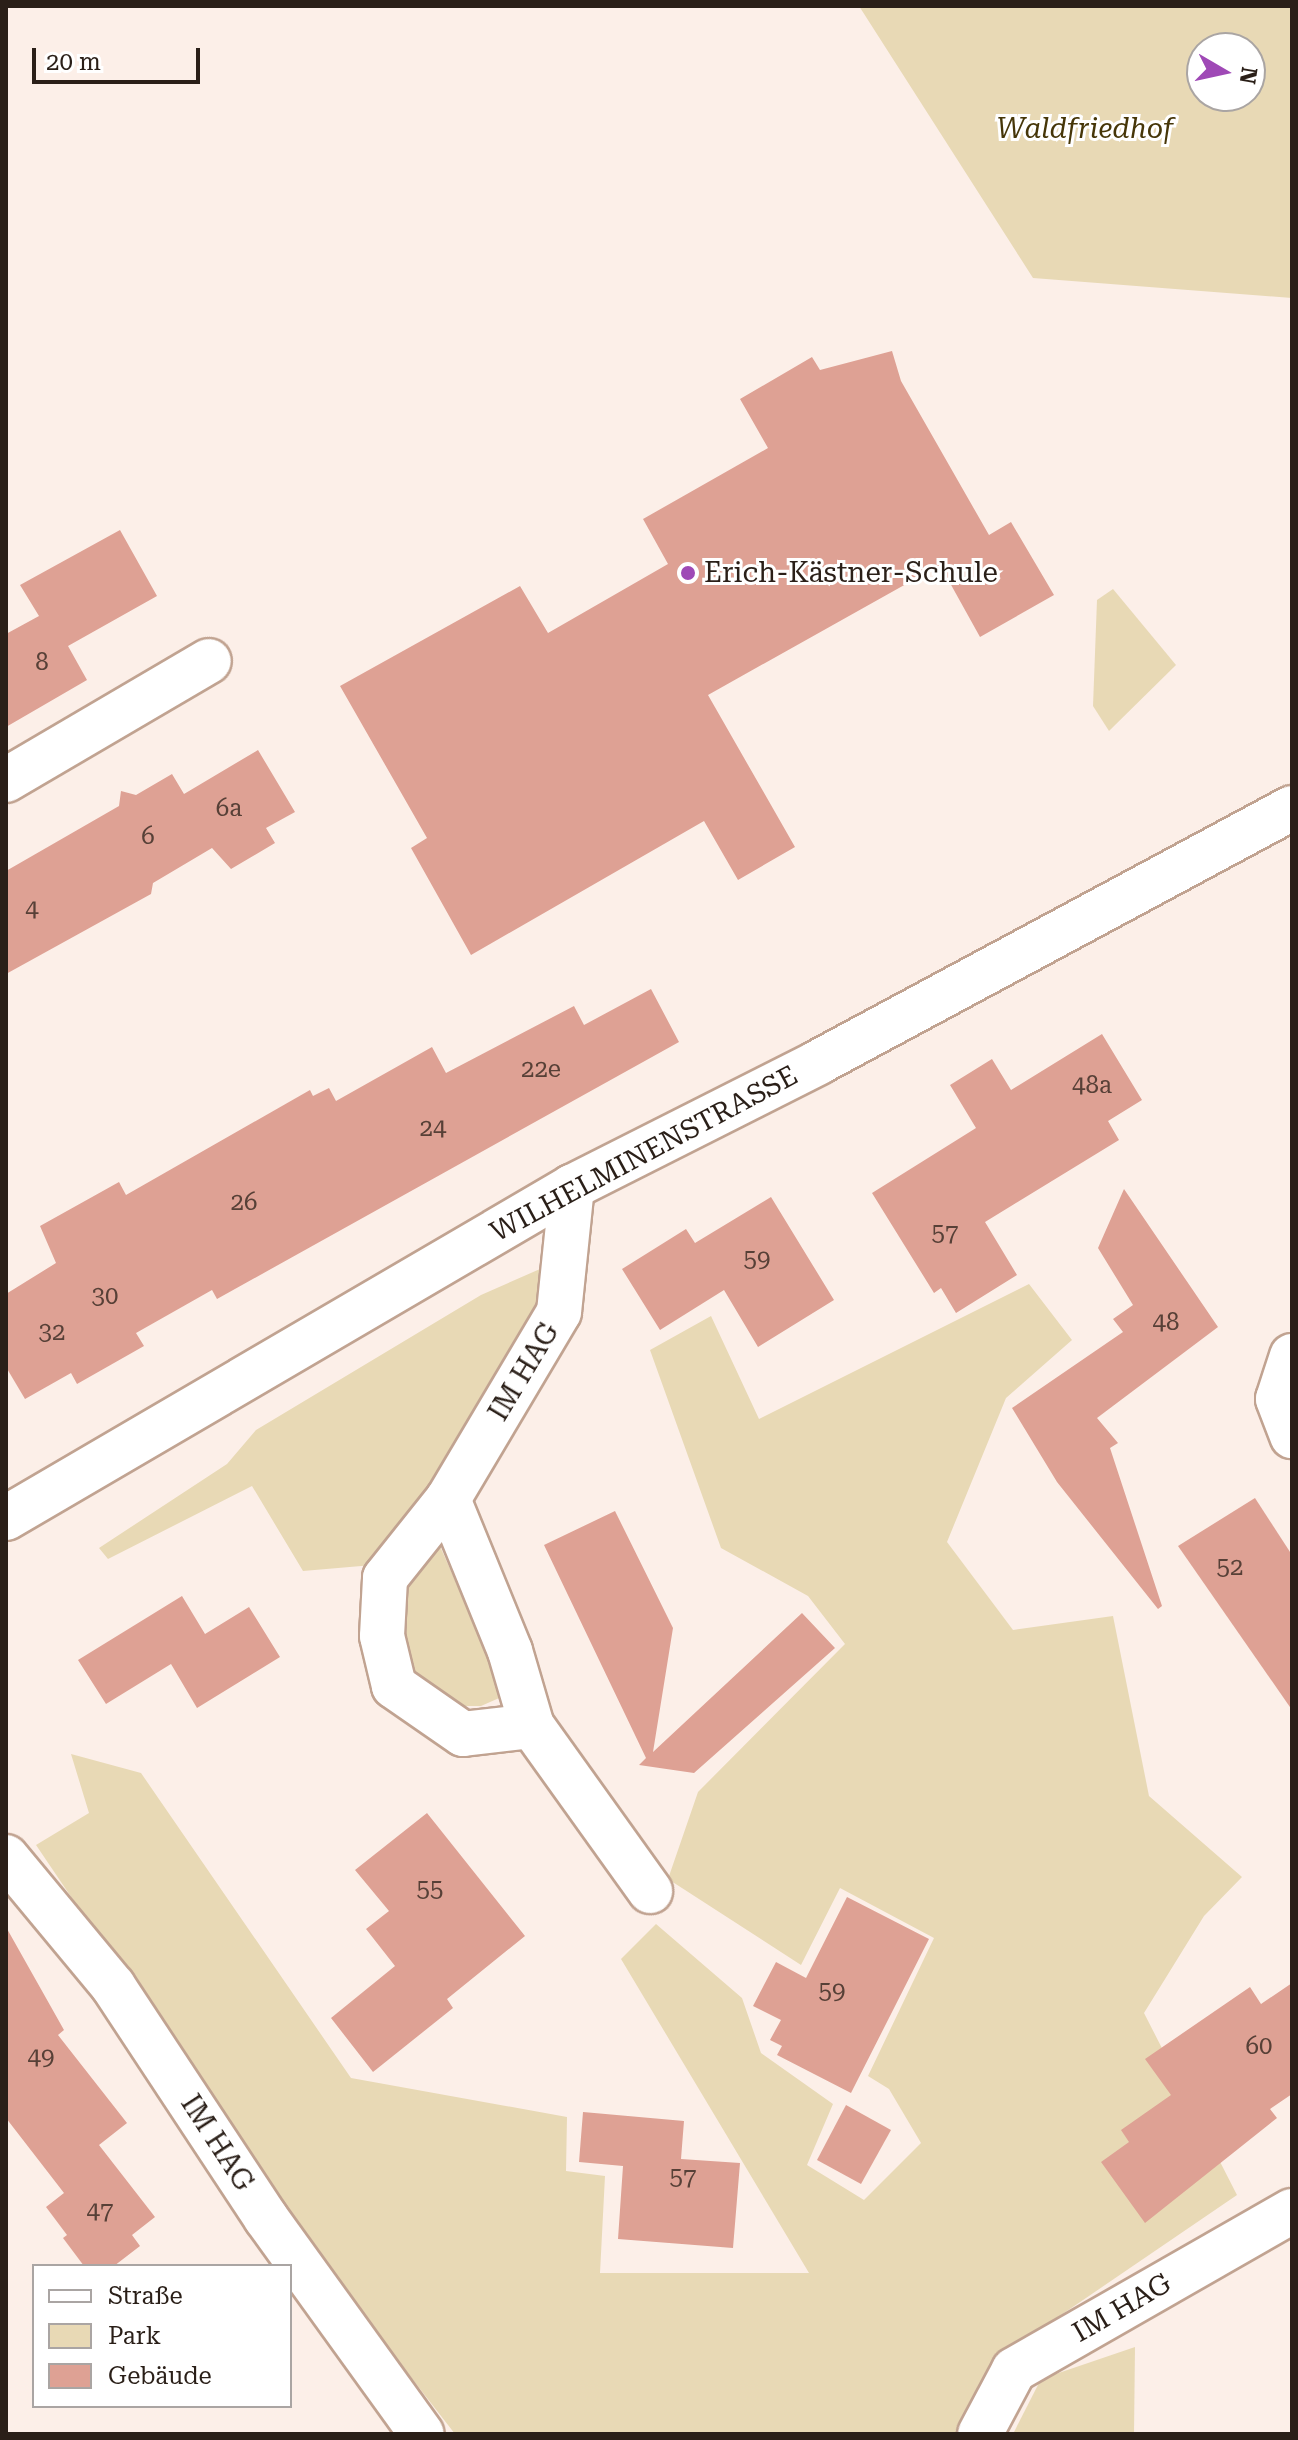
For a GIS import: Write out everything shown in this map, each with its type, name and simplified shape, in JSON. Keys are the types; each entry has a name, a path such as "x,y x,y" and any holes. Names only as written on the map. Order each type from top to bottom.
{"street":[{"path":"6,780 209,661"},
{"name":"WILHELMINENSTRASSE","path":"6,1518 572,1187 817,1063 1292,808"},
{"name":"IM HAG","path":"532,1726 463,1734 394,1686 382,1636 385,1578 448,1499 559,1312 572,1187"},
{"path":"1292,1356 1278,1399 1292,1436"},
{"path":"448,1499 510,1651 532,1726 650,1891"},
{"name":"IM HAG","path":"6,1857 113,1986 266,2218 422,2434"},
{"name":"IM HAG","path":"980,2434 1014,2370 1292,2211"}],"green space":[{"name":"Waldfriedhof","path":"859,6 1292,6 1292,298 1033,278"},
{"path":"1113,589 1176,665 1109,731 1093,706 1097,600"},
{"path":"540,1269 540,1298 473,1428 373,1565 303,1571 252,1486 108,1559 99,1548 227,1464 256,1430 481,1295"},
{"path":"1029,1284 1072,1340 1006,1398 947,1542 1013,1630 1113,1616 1149,1796 1242,1877 1204,1916 1144,2013 1237,2195 998,2358 957,2434 455,2434 295,2228 36,1845 89,1813 71,1754 141,1773 351,2078 567,2117 566,2171 605,2176 600,2273 809,2273 621,1959 656,1924 742,1998 761,2053 833,2104 807,2165 864,2200 921,2143 889,2089 868,2076 934,1938 840,1888 801,1965 668,1879 698,1792 845,1644 808,1596 721,1548 650,1350 711,1316 759,1419"},
{"path":"435,1535 506,1695 481,1706 439,1706 402,1665 392,1591"},
{"path":"1135,2347 1134,2434 1013,2434 1041,2379"}],"building":[{"path":"892,351 901,381 989,535 1011,522 1054,595 980,637 940,565 708,695 795,847 738,880 704,821 471,955 411,848 427,838 340,686 520,586 548,633 668,564 643,519 768,448 740,399 812,357 820,370"},
{"path":"120,530 157,596 68,646 87,680 6,727 6,634 39,616 20,585"},
{"path":"258,750 295,812 266,828 275,843 231,869 212,848 153,883 151,894 6,974 6,871 119,806 121,791 136,795 172,774 184,794"},
{"path":"651,989 679,1042 217,1299 212,1290 136,1333 144,1346 77,1384 71,1373 25,1399 6,1367 6,1294 56,1263 40,1226 119,1182 126,1195 310,1090 313,1096 329,1088 336,1101 432,1047 446,1073 574,1006 584,1025"},
{"path":"1102,1034 1142,1100 1108,1121 1119,1140 985,1222 1017,1275 956,1313 941,1288 934,1293 872,1193 976,1128 950,1085 992,1059 1011,1090"},
{"path":"1124,1189 1218,1327 1097,1418 1118,1443 1110,1448 1162,1606 1158,1609 1057,1482 1012,1408 1123,1332 1113,1319 1133,1305 1098,1248"},
{"path":"771,1197 834,1300 758,1347 724,1290 660,1330 622,1269 686,1229 695,1243"},
{"path":"1255,1498 1292,1555 1292,1710 1178,1546"},
{"path":"615,1511 673,1628 653,1752 802,1613 835,1648 694,1773 639,1765 646,1758 544,1545"},
{"path":"182,1596 205,1634 249,1607 280,1657 197,1708 171,1664 106,1704 78,1660"},
{"path":"427,1813 525,1936 447,1999 453,2008 373,2072 331,2018 395,1966 366,1929 389,1911 355,1870"},
{"path":"847,1897 929,1939 851,2093 777,2055 782,2046 770,2040 781,2020 753,2006 776,1962 806,1978"},
{"path":"6,1927 64,2030 58,2035 127,2123 99,2145 155,2217 132,2235 140,2246 117,2264 82,2264 63,2238 67,2235 46,2207 64,2193 6,2118"},
{"path":"1292,1983 1292,2094 1270,2109 1277,2118 1145,2223 1101,2162 1129,2142 1121,2130 1171,2095 1145,2059 1250,1987 1261,2004"},
{"path":"846,2105 891,2130 861,2184 817,2160"},
{"path":"583,2112 684,2121 681,2159 740,2163 733,2248 618,2239 623,2166 579,2162"}],"place":[{"name":"Erich-Kästner-Schule","path":"688,573"}]}
